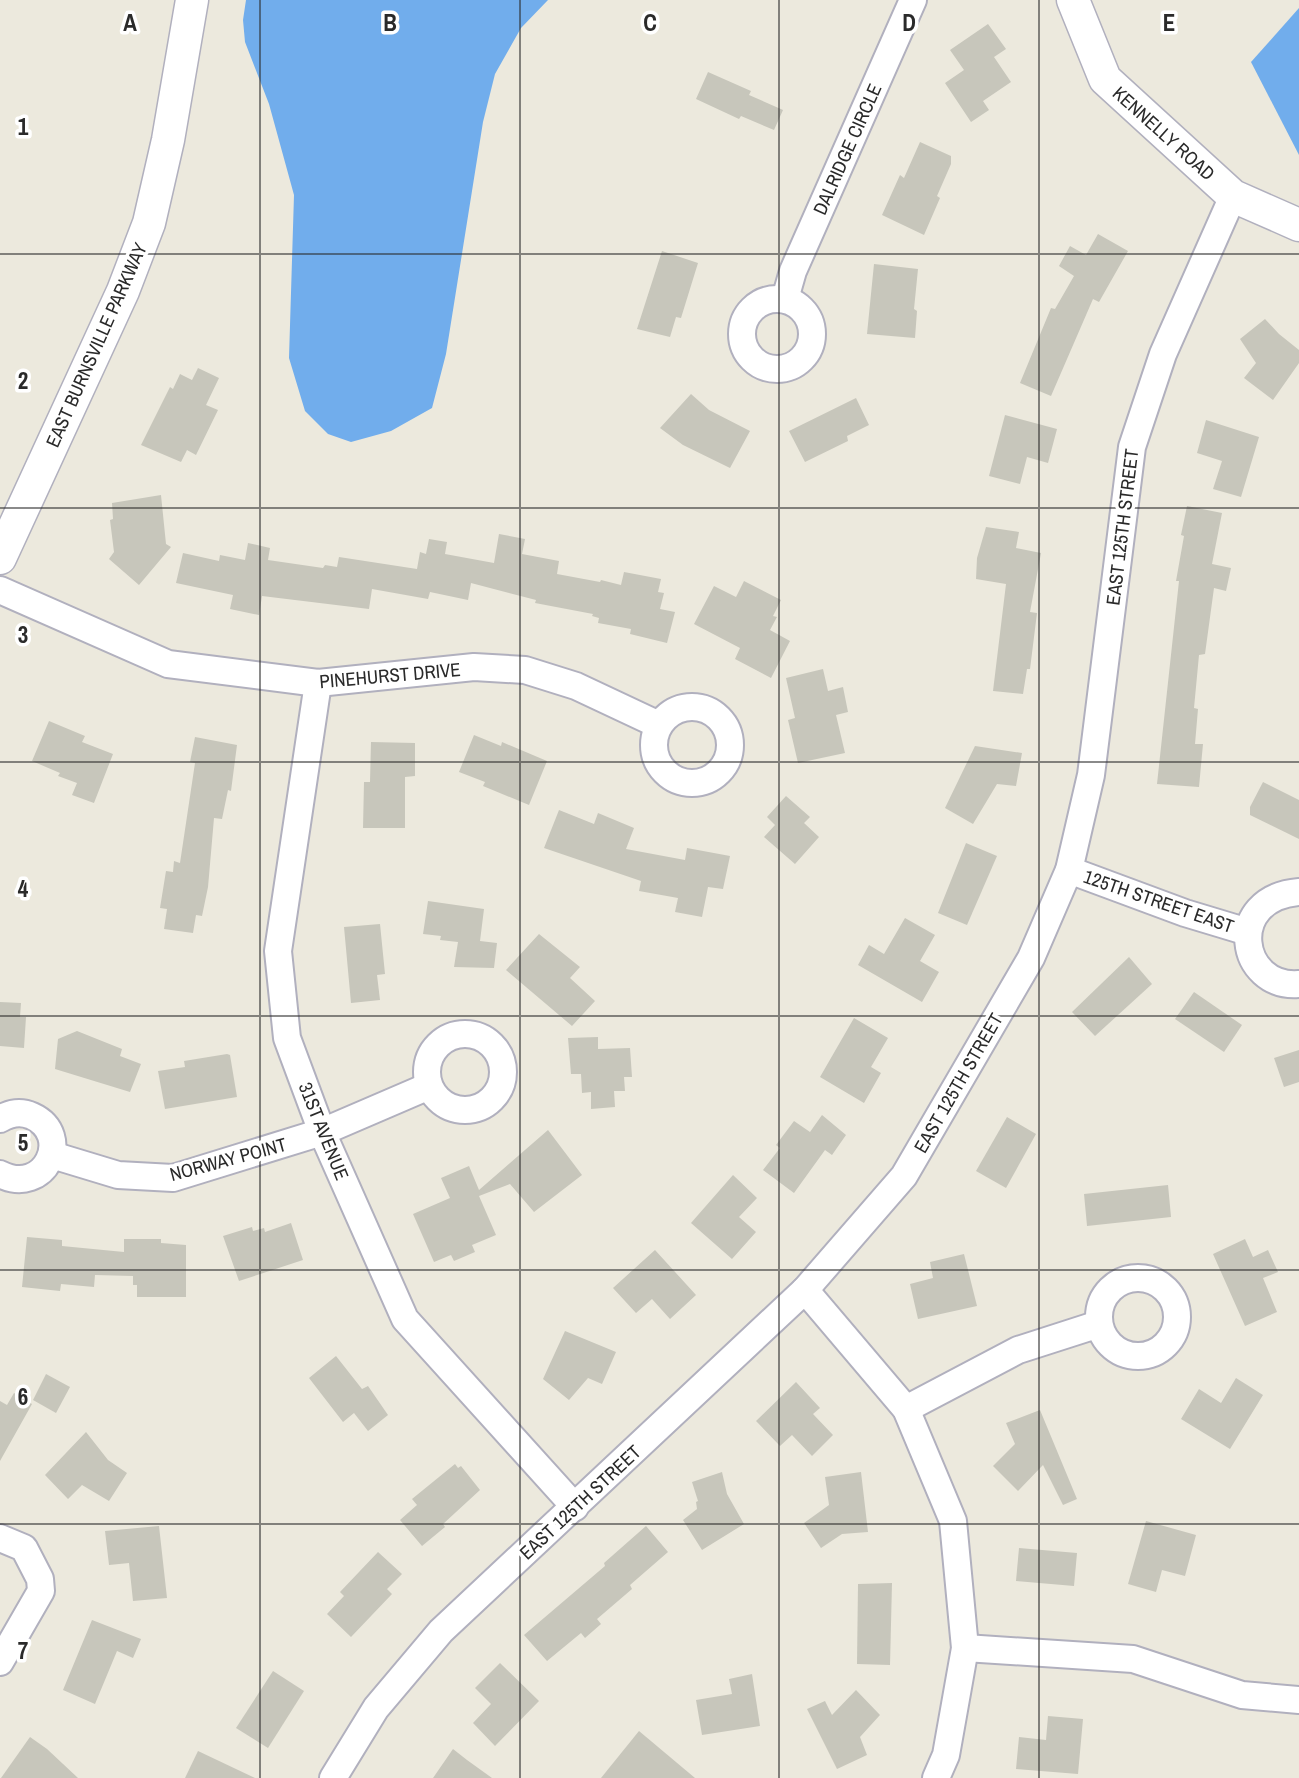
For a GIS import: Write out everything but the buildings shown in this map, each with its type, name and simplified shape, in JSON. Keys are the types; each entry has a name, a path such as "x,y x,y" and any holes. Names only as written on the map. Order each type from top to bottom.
{"street":[{"name":"EAST BURNSVILLE PARKWAY","path":"0,558 123,291 149,223 160,181 192,0"},
{"name":"DALRIDGE CIRCLE","path":"785,299 793,271 913,0"},
{"name":"KENNELLY ROAD","path":"1073,0 1105,79 1233,196 1299,225"},
{"name":"EAST 125TH STREET","path":"333,1778 376,1708 442,1631 805,1290 904,1176 1031,958 1069,870 1091,775 1132,447 1163,354 1233,196"},
{"name":"PINEHURST DRIVE","path":"0,590 168,664 318,683 474,667 525,670 576,686 659,725"},
{"name":"31ST AVENUE","path":"318,683 278,951 288,1038 322,1132 405,1319 575,1507"},
{"name":"125TH STREET EAST","path":"1069,870 1185,913 1248,932"},
{"name":"125TH STREET EAST","path":"1299,892 1282,893 1265,901 1254,915 1248,932 1249,951 1257,967 1271,979 1288,985 1299,984"},
{"name":"NORWAY POINT","path":"52,1155 118,1175 173,1178 322,1132 429,1086"},
{"path":"0,1119 15,1113 28,1114 40,1120 48,1129 53,1142 52,1155 46,1167 36,1176 23,1180 10,1179 0,1174"},
{"path":"805,1290 906,1409 953,1521 965,1648 946,1755 936,1778"},
{"path":"906,1409 1018,1350 1099,1324"},
{"path":"0,1538 24,1548 40,1579 41,1591 0,1662"},
{"path":"965,1648 1133,1659 1242,1695 1299,1700"}],"water":[{"path":"246,0 548,0 521,28 495,74 483,122 446,354 432,408 391,431 351,442 328,434 305,411 289,358 294,195 269,104 245,42 243,20"},
{"path":"1299,8 1299,155 1251,62"}]}
